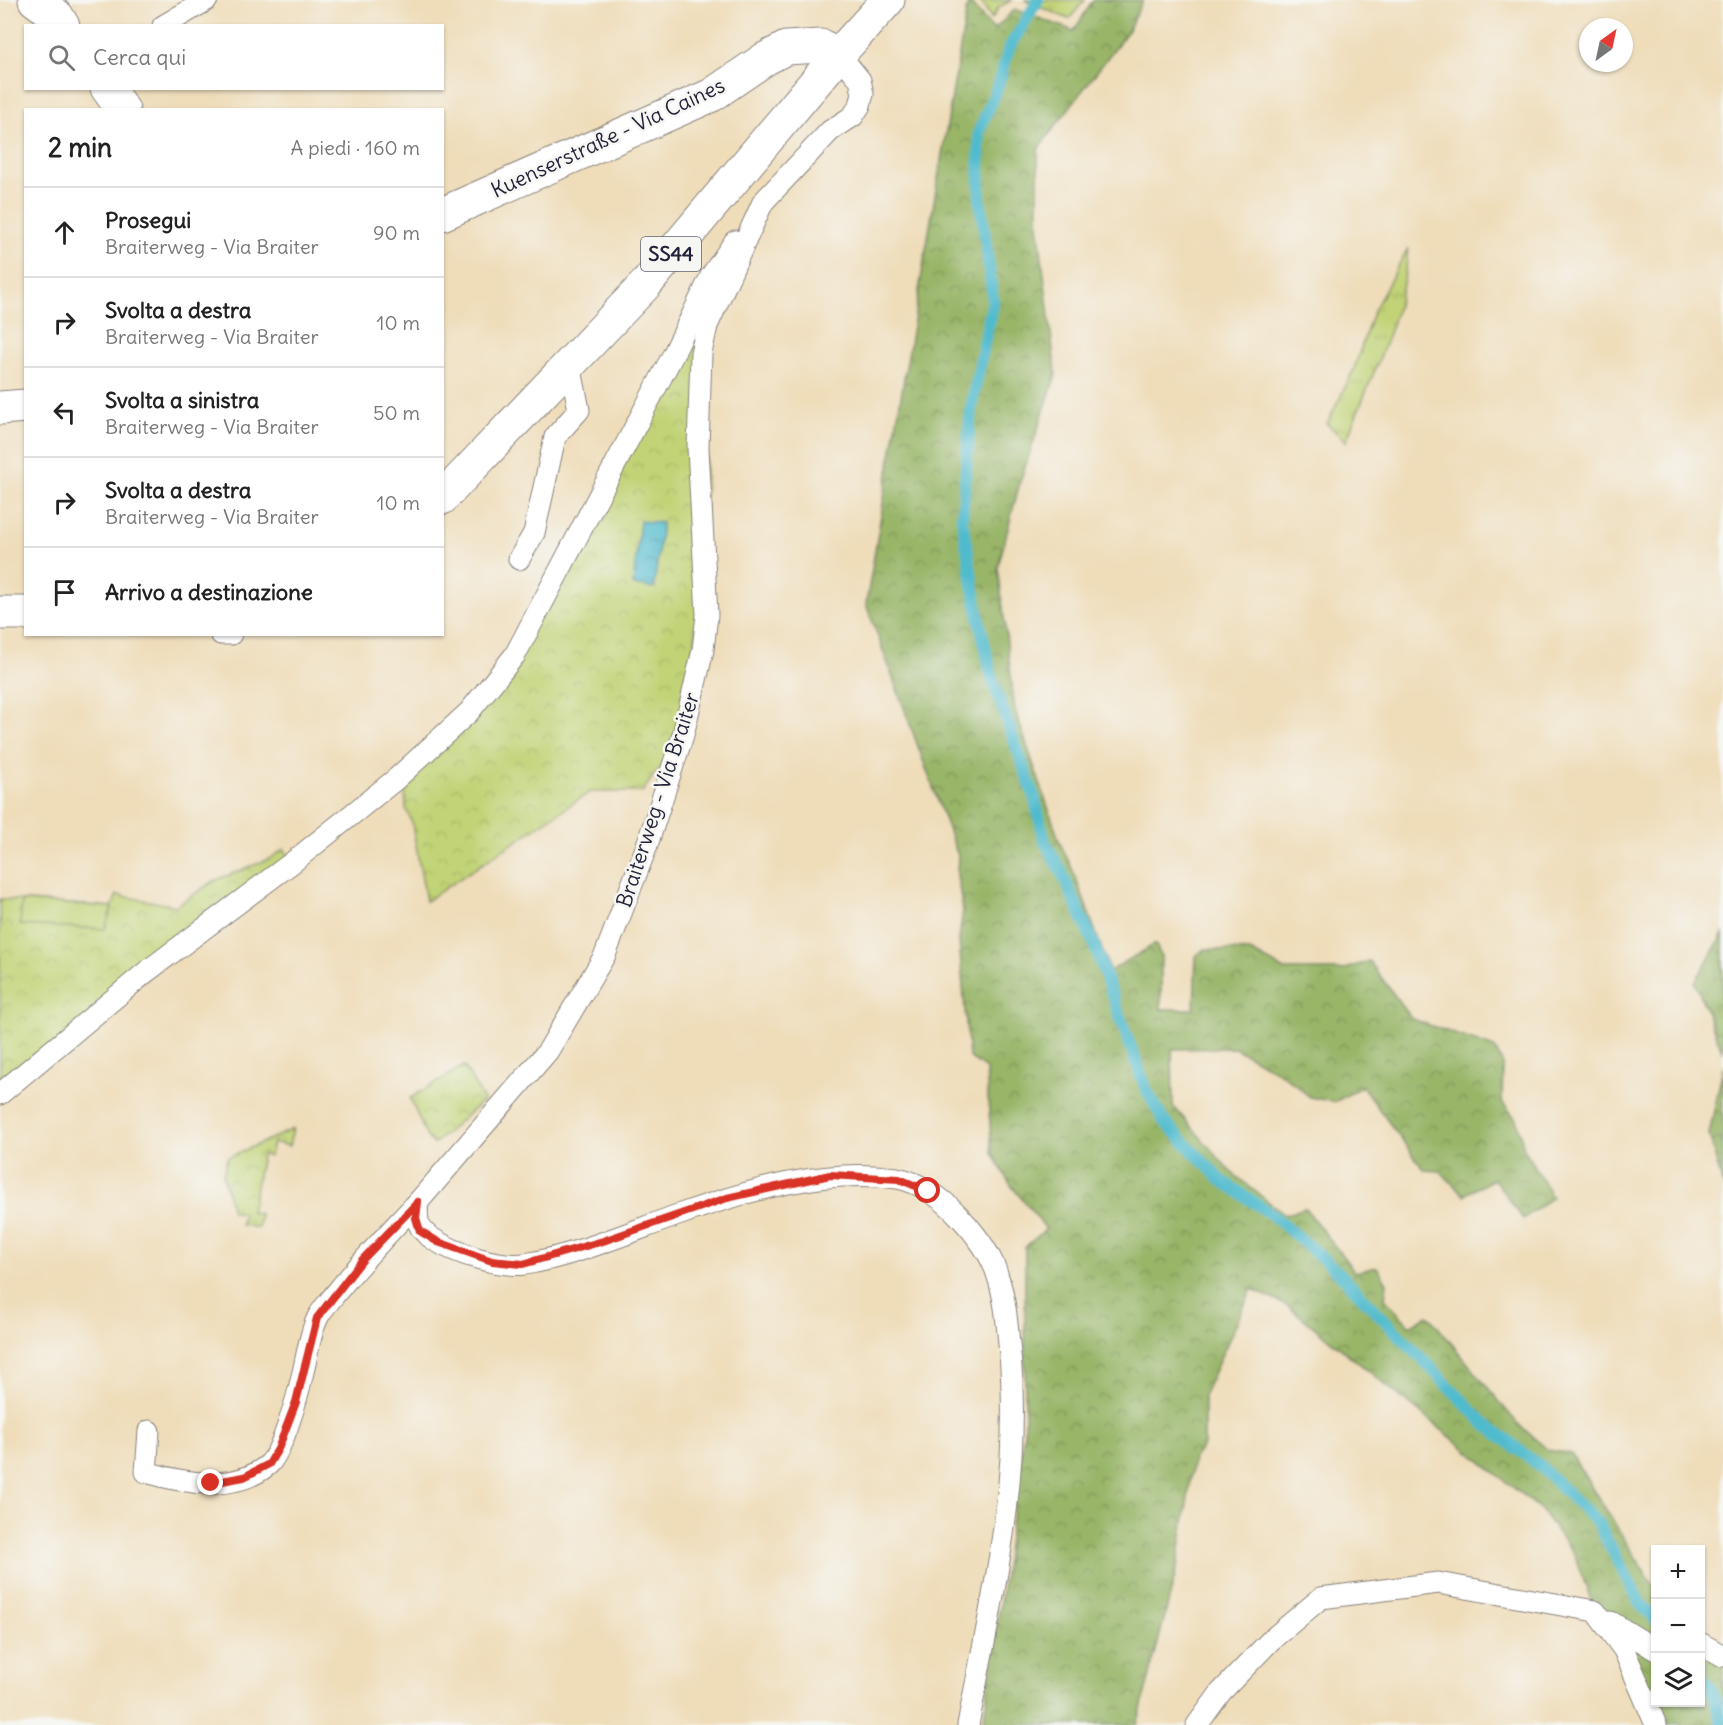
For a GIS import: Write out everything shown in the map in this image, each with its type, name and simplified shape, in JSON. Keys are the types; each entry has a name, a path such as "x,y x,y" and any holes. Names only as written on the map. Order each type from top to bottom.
{"main road":[{"path":"35,0 57,16 62,24"},
{"name":"SS44","path":"444,496 646,284 839,54 888,0"},
{"name":"Kuenserstraße - Via Caines","path":"444,213 712,95 765,59 786,48 821,46 839,54"},
{"path":"109,90 122,108"},
{"path":"0,408 24,406"},
{"path":"0,613 24,613"}],"lane":[{"path":"166,24 207,0"},
{"name":"Braiterweg - Via Braiter","path":"0,1094 146,972 293,862 412,764 468,711 515,655 673,355 711,276 763,202 830,131 853,116 860,105 863,94 860,80 839,54"},
{"name":"Braiterweg - Via Braiter","path":"149,1431 146,1472 188,1483 211,1483 244,1477 269,1464 278,1449 296,1402 317,1318 363,1259 418,1202 548,1051 605,955 646,848 683,735 703,650 707,615 698,448 701,352 707,326 763,202"},
{"path":"519,559 534,533 555,437 579,410 570,364"},
{"path":"418,1202 416,1218 420,1231 438,1242 492,1261 523,1264 603,1241 727,1198 830,1175 899,1179 928,1191 948,1204 974,1232 998,1275 1014,1394 1006,1531 968,1725"},
{"path":"1197,1725 1221,1692 1264,1647 1322,1598 1438,1583 1596,1611 1624,1632 1651,1647"},
{"path":"1596,1611 1624,1650 1656,1725"},
{"path":"1705,1645 1723,1656"}],"green space":[{"path":"980,0 1012,0 999,7 992,19"},
{"path":"1024,0 1085,0 1069,19"},
{"path":"1093,0 1143,0 1127,32 1038,149 1038,225 1056,375 1020,482 998,567 1015,710 1060,843 1074,873 1110,971 1155,944 1161,956 1161,1009 1194,1009 1196,956 1204,949 1250,951 1285,970 1343,970 1369,961 1412,1019 1495,1048 1503,1065 1502,1102 1516,1119 1524,1148 1552,1197 1523,1219 1494,1179 1464,1195 1440,1171 1424,1170 1362,1086 1335,1102 1310,1097 1283,1075 1235,1048 1172,1049 1173,1106 1230,1171 1285,1215 1305,1208 1355,1272 1377,1267 1387,1283 1385,1299 1410,1326 1428,1315 1517,1423 1548,1450 1571,1454 1651,1582 1651,1707 1705,1707 1705,1645 1723,1656 1723,1725 1656,1725 1595,1611 1574,1554 1541,1510 1289,1307 1252,1289 1204,1394 1204,1444 1194,1458 1177,1568 1137,1725 983,1725 1025,1425 1025,1247 1046,1229 1010,1184 992,1153 986,1069 969,1057 959,940 963,910 957,875 958,856 866,604 968,1 994,30 1015,9 1074,31"},
{"path":"1408,248 1400,298 1393,322 1346,441 1327,424 1354,369 1373,312"},
{"path":"707,326 705,557 683,735 642,792 590,792 426,901 412,823 406,808 405,789 396,779 515,655 683,335"},
{"path":"284,849 293,862 0,1094 0,899 112,907 117,895 176,906 214,881 269,859"},
{"path":"22,901 112,907 105,929 20,925"},
{"path":"1723,934 1723,1053 1695,982"},
{"path":"464,1066 484,1100 434,1144 427,1137 410,1098"},
{"path":"1723,1067 1723,1186 1709,1135"},
{"path":"293,1129 289,1146 273,1142 270,1156 262,1155 251,1212 260,1214 258,1228 241,1225 243,1213 232,1212 223,1175 227,1158"}],"water":[{"path":"640,521 662,523 654,588 633,585"}],"waterway":[{"path":"1038,0 1009,48 998,85 979,131 980,198 993,300 971,408 962,520 980,624 993,682 1034,796 1045,842 1061,871 1094,944 1145,1087 1163,1120 1221,1180 1271,1214 1338,1272 1486,1425 1540,1466 1598,1523 1641,1605 1651,1615"},
{"path":"1705,1681 1711,1688 1723,1724"}],"route":[{"path":"211,1483 244,1477 269,1464 278,1449 296,1402 317,1318 363,1259 418,1202 416,1218 420,1231 438,1242 492,1261 523,1264 551,1258 727,1198 830,1175 899,1179 928,1191"}]}
